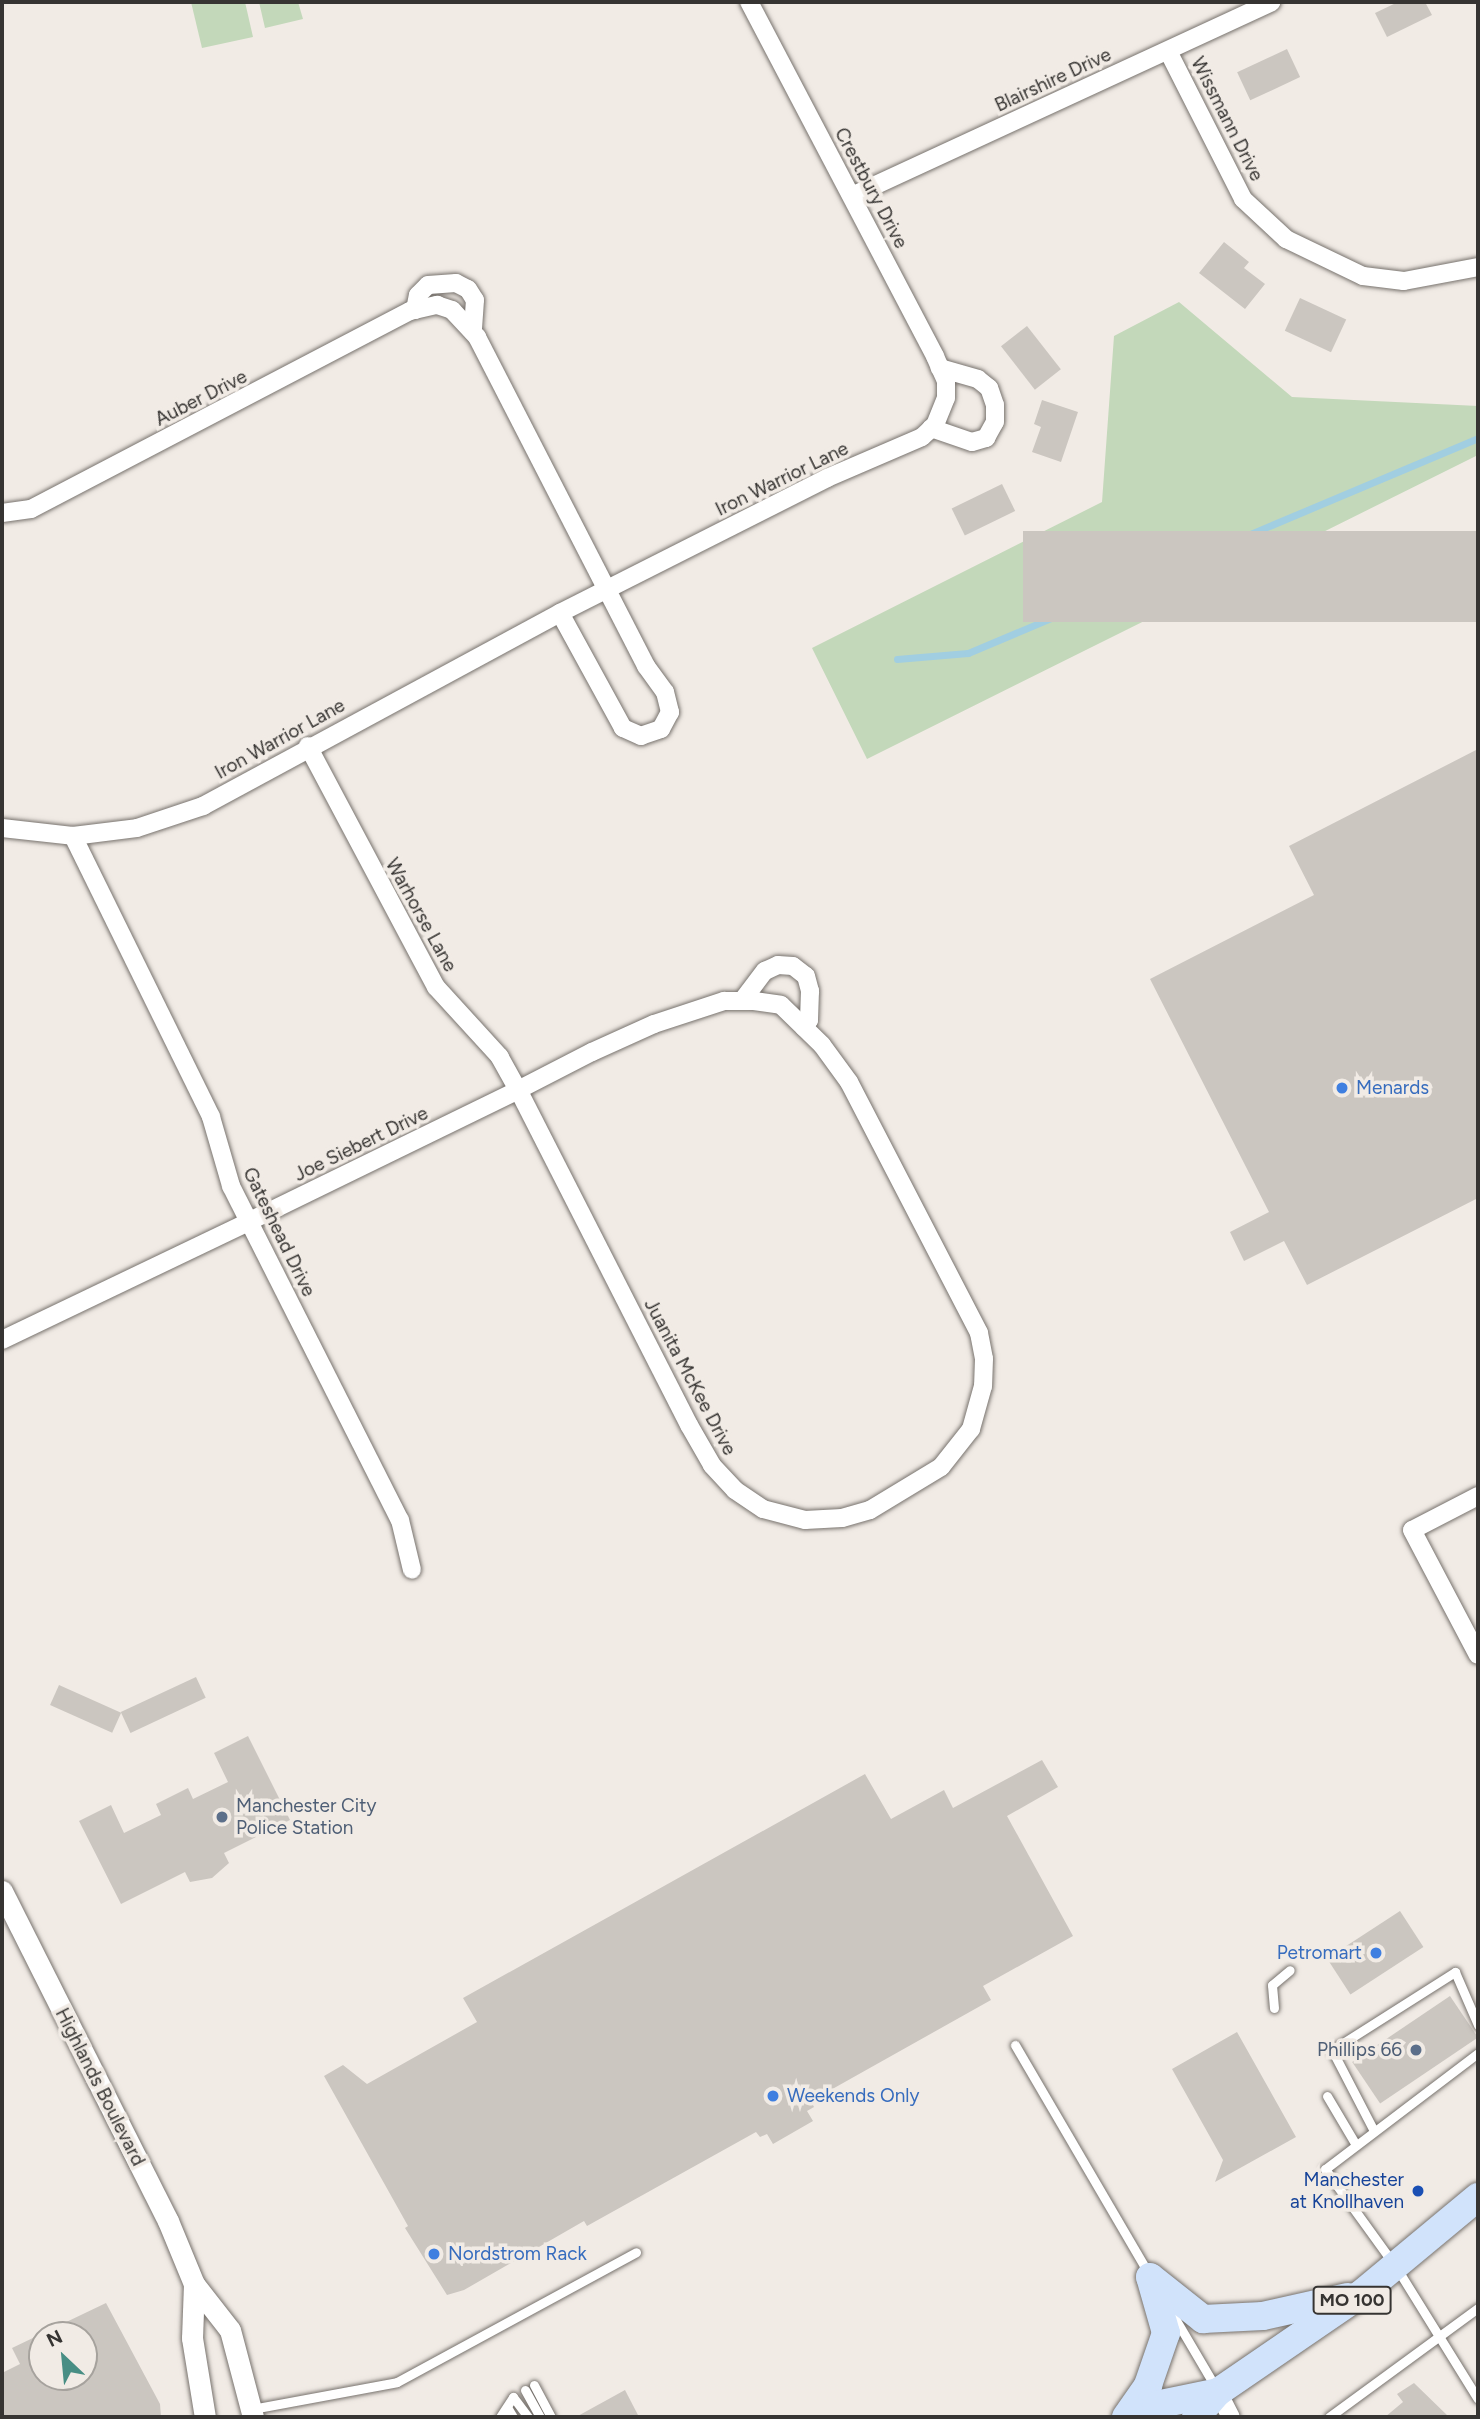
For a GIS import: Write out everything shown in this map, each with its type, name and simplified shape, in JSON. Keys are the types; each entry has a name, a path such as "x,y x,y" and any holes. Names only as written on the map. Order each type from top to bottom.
{"main road":[{"name":"MO 100","path":"1196,2417 1218,2392 1361,2294 1478,2197"},
{"path":"1150,2277 1203,2319 1263,2316 1361,2294"},
{"path":"1126,2417 1149,2385 1166,2333 1150,2277"},
{"name":"MO 100","path":"1133,2417 1156,2405 1218,2392"}],"street":[{"name":"Crestbury Drive","path":"750,2 940,368 946,398 933,427"},
{"name":"Blairshire Drive","path":"852,196 1271,2"},
{"name":"Wissmann Drive","path":"1168,51 1244,199 1286,239 1363,276 1404,281 1478,267"},
{"name":"Auber Drive","path":"415,310 418,295 428,285 456,284 468,289 475,300 473,332"},
{"name":"Auber Drive","path":"2,513 31,509 415,310 438,305 452,310 473,332 609,589"},
{"path":"933,427 972,442 986,438 995,422 995,405 989,388 978,379 940,368"},
{"name":"Iron Warrior Lane","path":"2,828 73,836 137,828 203,806 308,746 560,613 933,427"},
{"path":"560,613 623,728 641,736 661,729 670,702 646,666 609,589"},
{"name":"Warhorse Lane","path":"308,746 430,978 500,1057 518,1090"},
{"name":"Gateshead Drive","path":"73,836 211,1117 231,1186 400,1520 412,1570"},
{"path":"742,1001 765,971 778,965 793,966 806,976 810,991 809,1020 804,1028"},
{"name":"Joe Siebert Drive","path":"2,1340 688,1010 742,1001 781,1005"},
{"name":"Juanita McKee Drive","path":"518,1090 712,1465 735,1490 763,1509 805,1520 842,1518 870,1510 941,1467 971,1429 984,1359 979,1333 849,1083 804,1028 781,1005"},
{"path":"1478,1496 1412,1530 1478,1655"},
{"name":"Highlands Boulevard","path":"2,1891 168,2221 194,2284 230,2330 252,2413"},
{"name":"Highlands Boulevard","path":"194,2284 191,2338 205,2417"},
{"path":"1218,2392 1231,2417"}],"lane":[{"path":"1274,2008 1272,1985 1290,1970"},
{"path":"1374,2131 1332,2050 1455,1972 1478,2025"},
{"path":"1015,2045 1218,2392"},
{"path":"1478,2053 1325,2169 1396,2267 1478,2399"},
{"path":"1327,2096 1356,2145"},
{"path":"252,2413 397,2382 636,2252"},
{"path":"1329,2417 1478,2308"},
{"path":"534,2385 551,2417"},
{"path":"525,2390 540,2417"},
{"path":"500,2417 513,2397 528,2417"},
{"path":"507,2407 513,2417"}],"green space":[{"path":"191,2 245,2 253,37 202,48"},
{"path":"259,2 298,2 303,19 265,28"},
{"path":"1179,302 1292,397 1478,406 1478,455 867,759 812,648 1102,502 1114,336"}],"building":[{"path":"1398,2 1425,2 1432,15 1387,37 1375,13"},
{"path":"1287,49 1300,77 1250,100 1237,72"},
{"path":"1224,242 1249,262 1244,268 1265,284 1245,309 1199,273"},
{"path":"1300,298 1346,320 1331,352 1285,331"},
{"path":"1027,326 1061,369 1035,390 1001,346"},
{"path":"1042,400 1078,412 1061,462 1032,452 1041,427 1034,424"},
{"path":"1002,484 1015,511 965,536 952,509"},
{"path":"1023,531 1478,531 1478,622 1023,622"},
{"name":"Menards","path":"1478,749 1478,1198 1307,1285 1284,1241 1244,1261 1230,1232 1269,1212 1150,979 1314,895 1289,846"},
{"path":"196,1677 206,1698 130,1733 121,1712"},
{"path":"59,1685 121,1713 112,1733 50,1705"},
{"name":"Manchester City Police Station","path":"248,1736 290,1820 224,1853 229,1863 212,1878 190,1882 185,1872 121,1904 79,1821 111,1805 124,1833 161,1815 156,1804 188,1788 193,1799 228,1782 214,1753"},
{"path":"1042,1760 1058,1787 1007,1816 1073,1936 983,1986 991,2000 811,2101 814,2107 807,2111 813,2121 773,2144 767,2134 760,2137 756,2132 587,2226 584,2221 464,2290 447,2295 405,2228 408,2226 324,2076 343,2065 367,2084 477,2022 463,1998 865,1774 891,1819 944,1790 953,1808"},
{"name":"Petromart","path":"1400,1911 1423,1947 1350,1994 1327,1958"},
{"name":"Phillips 66","path":"1450,1996 1478,2037 1380,2103 1352,2062"},
{"path":"1237,2032 1296,2137 1215,2182 1223,2160 1172,2069"},
{"path":"106,2303 160,2404 161,2417 2,2417 2,2373 20,2364 12,2348 28,2340 28,2391 98,2391 98,2321 68,2321"},
{"path":"1414,2383 1449,2417 1385,2417 1403,2402 1397,2394"},
{"path":"625,2390 639,2417 576,2417"}],"waterway":[{"path":"897,659 968,653 1478,438"}],"place":[{"name":"Menards","path":"1342,1088"},
{"name":"Manchester City Police Station","path":"222,1817"},
{"name":"Petromart","path":"1376,1953"},
{"name":"Phillips 66","path":"1416,2050"},
{"name":"Weekends Only","path":"773,2096"},
{"name":"Manchester at Knollhaven","path":"1418,2191"},
{"name":"Nordstrom Rack","path":"434,2254"}]}
